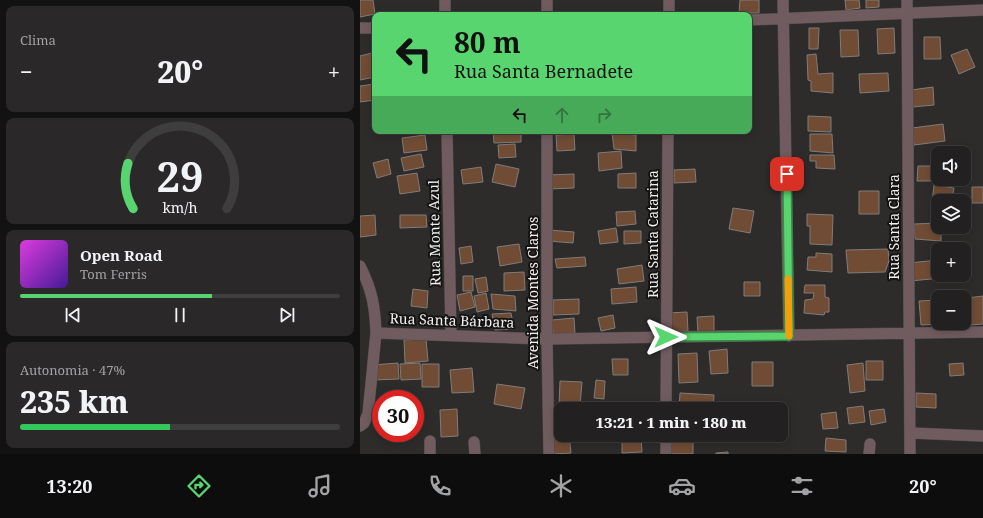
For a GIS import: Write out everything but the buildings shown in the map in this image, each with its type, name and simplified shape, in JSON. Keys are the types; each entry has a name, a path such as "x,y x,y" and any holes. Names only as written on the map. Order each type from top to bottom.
{"street":[{"path":"445,0 445,12"},
{"path":"547,0 547,12"},
{"path":"669,0 669,12"},
{"path":"783,0 789,336"},
{"name":"Rua Santa Clara","path":"907,0 910,454"},
{"path":"752,20 907,12 983,10"},
{"path":"360,28 372,28"},
{"name":"Rua Monte Azul","path":"447,134 451,334"},
{"name":"Avenida Montes Claros","path":"547,134 547,339 549,454"},
{"name":"Rua Santa Catarina","path":"666,402 668,134"},
{"path":"360,266 373,294 376,309 376,332"},
{"name":"Rua Santa Bárbara","path":"360,426 364,423 368,414 376,332 547,339 983,332"},
{"path":"911,434 983,436"},
{"path":"430,441 430,454"},
{"path":"474,442 475,454"},
{"path":"666,442 666,454"}],"slow traffic":[{"path":"788,279 789,336"}],"route":[{"path":"666,337 789,336 787,174"}]}
